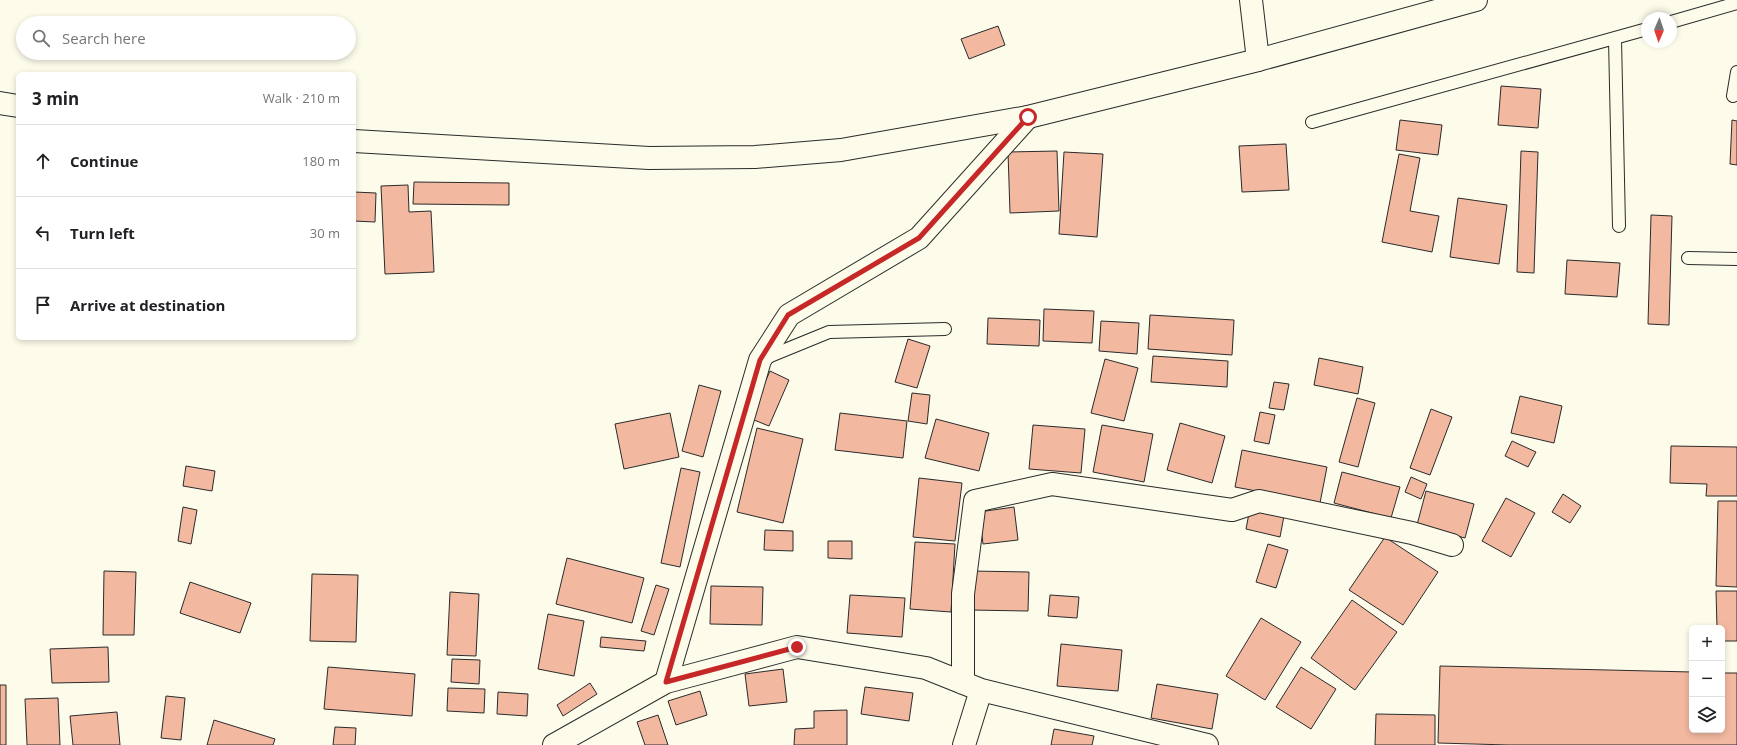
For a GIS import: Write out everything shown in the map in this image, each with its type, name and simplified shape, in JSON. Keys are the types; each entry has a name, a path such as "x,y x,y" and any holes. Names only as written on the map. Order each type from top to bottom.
{"street":[{"path":"1251,0 1258,60"},
{"path":"356,141 649,158 755,157 841,150 1028,117 1258,60 1476,0"},
{"path":"0,103 16,106"},
{"path":"666,682 760,360 788,315 919,238 1028,117"},
{"path":"964,745 972,686 963,594 975,501 1052,484 1232,510 1259,501 1412,533 1452,545"},
{"path":"554,745 666,682 797,647 926,668 972,686 1207,745"}],"lane":[{"path":"1677,20 1737,3"},
{"path":"1312,122 1641,31"},
{"path":"1615,39 1619,226"},
{"path":"1732,96 1737,72"},
{"path":"1688,258 1737,259"},
{"path":"760,360 829,332 945,329"}],"building":[{"path":"998,26 1005,45 969,59 961,39"},
{"path":"1501,86 1541,89 1538,128 1498,125"},
{"path":"1400,120 1442,125 1438,155 1396,150"},
{"path":"1732,120 1737,121 1737,165 1730,164"},
{"path":"1286,144 1289,190 1242,192 1239,146"},
{"path":"1057,151 1059,211 1010,213 1008,152"},
{"path":"1521,151 1538,152 1534,273 1517,272"},
{"path":"1064,152 1103,154 1097,237 1059,234"},
{"path":"1399,154 1420,158 1410,211 1439,216 1432,252 1382,242"},
{"path":"414,182 509,183 509,205 413,204"},
{"path":"408,185 409,212 431,211 434,272 385,274 381,186"},
{"path":"356,192 376,193 375,222 356,221"},
{"path":"1458,198 1507,205 1499,264 1450,257"},
{"path":"1651,215 1672,216 1669,325 1648,324"},
{"path":"1567,260 1620,263 1617,297 1565,294"},
{"path":"1044,309 1094,311 1092,343 1043,341"},
{"path":"1150,315 1234,320 1232,355 1148,349"},
{"path":"988,318 1040,320 1039,346 987,344"},
{"path":"1101,321 1139,323 1137,354 1099,351"},
{"path":"908,339 930,346 917,388 895,382"},
{"path":"1153,356 1228,361 1227,387 1151,382"},
{"path":"1319,358 1363,367 1358,394 1314,385"},
{"path":"1105,359 1138,368 1124,421 1091,413"},
{"path":"770,371 789,380 769,426 749,418"},
{"path":"1274,382 1289,384 1284,410 1269,408"},
{"path":"699,385 721,391 703,457 682,451"},
{"path":"912,393 930,395 927,424 908,421"},
{"path":"1520,396 1562,406 1554,443 1511,433"},
{"path":"1357,398 1375,403 1358,467 1339,462"},
{"path":"1431,409 1452,417 1430,475 1410,468"},
{"path":"1260,412 1275,415 1269,444 1254,441"},
{"path":"670,413 679,457 624,469 615,424"},
{"path":"840,413 907,421 903,458 835,450"},
{"path":"936,419 989,433 979,471 925,458"},
{"path":"1180,423 1225,436 1212,483 1167,470"},
{"path":"1033,425 1085,429 1081,473 1029,469"},
{"path":"1102,425 1153,434 1144,482 1093,472"},
{"path":"757,428 803,439 783,523 737,512"},
{"path":"1512,441 1536,452 1528,467 1505,456"},
{"path":"1671,446 1737,447 1737,496 1706,496 1707,484 1670,483"},
{"path":"1242,450 1327,467 1320,503 1235,487"},
{"path":"186,466 215,471 212,491 183,486"},
{"path":"681,468 700,472 680,567 661,563"},
{"path":"1342,472 1400,487 1391,518 1334,503"},
{"path":"1411,477 1427,484 1421,499 1405,492"},
{"path":"919,478 962,483 955,541 913,537"},
{"path":"1426,491 1474,504 1465,538 1417,525"},
{"path":"1563,494 1581,506 1570,523 1552,512"},
{"path":"1506,498 1535,513 1511,557 1482,541"},
{"path":"1718,501 1737,501 1737,587 1716,586"},
{"path":"183,507 197,510 191,544 178,541"},
{"path":"1014,507 1018,540 983,544 979,512"},
{"path":"1250,508 1284,516 1280,537 1246,529"},
{"path":"765,530 793,531 793,551 764,550"},
{"path":"1385,537 1438,572 1403,625 1349,590"},
{"path":"828,541 852,541 852,559 828,558"},
{"path":"915,542 955,544 951,612 910,609"},
{"path":"1268,544 1288,550 1276,588 1256,582"},
{"path":"567,558 644,578 632,623 556,604"},
{"path":"104,571 136,572 134,635 103,635"},
{"path":"971,571 1029,572 1028,611 970,610"},
{"path":"312,574 358,575 356,642 310,641"},
{"path":"190,582 251,603 240,633 180,613"},
{"path":"656,585 669,589 654,635 641,631"},
{"path":"711,586 763,587 762,625 710,624"},
{"path":"1716,591 1737,591 1737,641 1725,641 1725,625 1717,625"},
{"path":"450,592 479,594 476,656 447,655"},
{"path":"850,595 905,598 902,637 847,633"},
{"path":"1050,595 1079,597 1077,618 1048,616"},
{"path":"1352,600 1397,632 1355,690 1311,658"},
{"path":"548,614 584,621 574,676 538,669"},
{"path":"1261,618 1301,642 1265,700 1226,676"},
{"path":"601,637 646,641 644,651 600,647"},
{"path":"1061,644 1122,650 1118,691 1057,686"},
{"path":"108,647 109,682 52,683 50,649"},
{"path":"452,659 480,660 479,684 451,682"},
{"path":"1440,666 1689,672 1689,733 1725,733 1725,673 1737,673 1737,745 1509,745 1438,743"},
{"path":"328,667 415,674 412,716 324,709"},
{"path":"1301,667 1336,689 1311,729 1276,707"},
{"path":"783,669 787,702 749,706 745,674"},
{"path":"590,683 597,694 563,716 557,705"},
{"path":"1157,684 1218,694 1212,729 1151,718"},
{"path":"0,685 6,685 6,745 0,745"},
{"path":"865,687 913,693 909,721 861,714"},
{"path":"448,688 485,689 484,713 447,711"},
{"path":"700,691 707,715 676,725 668,701"},
{"path":"498,692 528,694 527,716 497,714"},
{"path":"166,696 185,698 181,740 161,738"},
{"path":"58,698 60,745 27,745 25,699"},
{"path":"847,710 847,745 794,745 795,729 814,728 814,711"},
{"path":"117,712 120,745 73,745 70,716"},
{"path":"1376,714 1435,715 1435,745 1375,745"},
{"path":"658,715 668,745 645,745 637,722"},
{"path":"214,720 275,739 273,745 207,745"},
{"path":"335,727 356,728 355,745 333,745"},
{"path":"1054,729 1094,736 1092,745 1051,745"}],"route":[{"path":"797,647 666,682 760,360 788,315 919,238 1028,117"}]}
